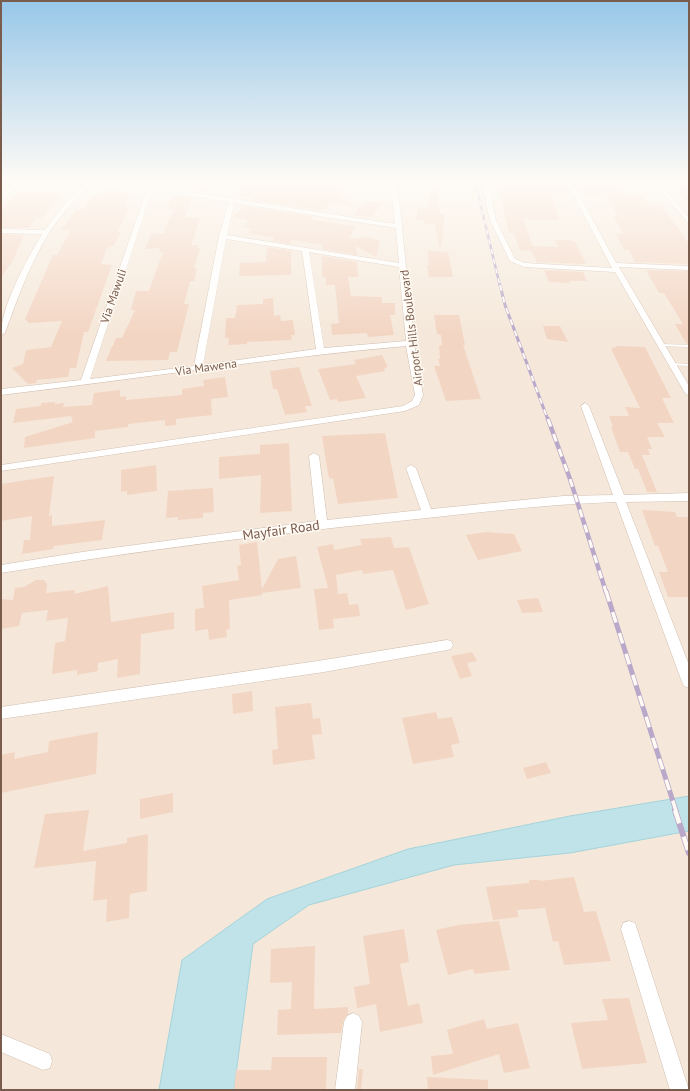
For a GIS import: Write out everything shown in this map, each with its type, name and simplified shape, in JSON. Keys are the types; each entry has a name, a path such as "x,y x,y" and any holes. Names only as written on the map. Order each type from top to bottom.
{"street":[{"path":"1,333 22,279 46,232 42,232"},
{"name":"Via Mawuli","path":"85,381 135,232"},
{"path":"198,368 223,232"},
{"name":"Airport Hills Boulevard","path":"1,468 405,408 416,403 419,395 410,343 400,232"},
{"path":"499,232 512,260 524,265 615,268 689,268"},
{"path":"596,232 615,268 689,393"},
{"path":"222,236 305,251 403,266"},
{"path":"305,251 320,351"},
{"name":"Via Mawena","path":"1,392 198,368 320,351 410,343"},
{"path":"585,406 689,682"},
{"path":"314,456 322,524"},
{"path":"410,468 427,514"},
{"name":"Mayfair Road","path":"1,570 82,556 322,524 563,500 689,497"},
{"path":"1,714 324,666 447,645"},
{"path":"630,929 680,1090"},
{"path":"345,1090 353,1022"},
{"path":"1,1043 43,1061"}],"lane":[{"path":"661,345 689,346"},
{"path":"672,364 689,365"}],"shaded area":[{"path":"1,232 689,232 689,796 570,816 408,849 267,899 159,1090 1,1090"},
{"path":"689,831 689,1090 234,1090 253,944 309,905 454,865 570,853"}],"water":[{"path":"689,796 689,831 570,853 454,865 309,905 253,944 234,1090 159,1090 182,960 267,899 408,849 570,816"}],"building":[{"path":"70,232 121,232 114,245 107,248 101,264 112,265 88,332 84,332 76,368 70,368 68,377 37,380 36,383 28,384 12,368 23,364 26,350 51,347 62,321 29,323 25,319 53,255 57,255"},
{"path":"164,232 195,232 191,245 198,245 198,248 200,248 194,268 197,268 194,281 190,281 184,304 189,304 177,352 170,352 168,360 106,361 116,338 122,338 135,310 131,310 136,291 149,291 163,252 159,252 160,248 145,249 151,234 163,234"},
{"path":"352,232 349,239 368,237 380,241 376,257 356,246 357,255 322,249 323,245 291,240 291,244 272,241 275,238 248,233"},
{"path":"436,232 443,232 441,247 439,247"},
{"path":"528,232 533,246 558,247 555,240 571,240 575,242 586,264 537,262 531,251 520,250 514,233 509,233"},
{"path":"623,232 680,232 689,244 689,264 635,262 629,250 624,250 616,234 624,234"},
{"path":"1,234 24,235 13,260 1,278"},
{"path":"267,247 291,251 291,275 239,276 240,263 266,262"},
{"path":"428,251 448,252 453,277 429,277 427,265 429,265"},
{"path":"322,256 357,262 358,277 348,277 351,296 382,297 382,303 395,303 395,315 390,315 394,335 368,337 367,333 332,335 331,324 339,323 335,285 326,285 326,277 322,277"},
{"path":"544,270 583,272 587,281 570,281 569,283 549,282"},
{"path":"646,270 689,271 689,344 686,343 675,324 683,324 664,293 659,293"},
{"path":"273,298 274,316 280,315 281,321 293,320 295,335 291,335 292,340 247,342 247,344 228,345 229,338 225,338 226,318 235,318 237,305 263,304 263,299"},
{"path":"434,315 459,315 465,345 463,345 481,399 446,401 434,366 440,366 438,359 440,359 439,346 442,345 441,335 437,334"},
{"path":"543,326 560,326 568,342 547,339"},
{"path":"618,346 645,347 671,398 662,398 674,423 657,423 665,437 647,437 652,449 648,449 650,455 642,455 657,492 647,492 638,469 635,469 628,452 620,452 611,427 613,427 609,416 629,416 625,407 640,408 611,349"},
{"path":"382,355 388,367 384,368 385,371 356,376 366,398 338,402 337,399 330,400 318,369 356,364 354,360"},
{"path":"299,367 312,406 305,406 307,412 285,415 277,389 273,389 270,371"},
{"path":"225,377 228,397 211,399 212,415 176,419 176,425 165,426 165,420 128,424 128,427 95,431 95,438 24,448 25,437 73,422 71,416 13,423 16,409 41,406 41,403 64,403 63,407 92,405 94,393 120,390 120,397 126,396 126,400 182,395 182,389 204,386 203,380"},
{"path":"385,433 398,498 338,504 333,478 330,479 328,474 322,436"},
{"path":"289,443 292,511 260,513 261,475 219,479 219,457 260,454 260,445"},
{"path":"156,465 157,491 127,495 127,491 121,492 121,470"},
{"path":"54,476 49,516 52,515 52,526 105,520 102,540 54,546 53,549 22,554 24,540 30,540 32,516 1,521 1,484"},
{"path":"213,488 214,512 203,513 203,518 178,520 178,517 166,518 168,491"},
{"path":"642,510 675,512 677,517 689,517 689,597 668,597 659,572 668,572 658,546 655,546"},
{"path":"486,532 514,534 522,551 478,560 466,535"},
{"path":"391,537 394,548 409,547 429,604 406,610 393,570 363,574 362,570 336,575 338,594 347,593 349,605 358,604 360,616 333,619 334,628 319,630 314,589 328,588 317,547 333,544 334,550 362,545 360,539"},
{"path":"257,542 262,589 278,559 296,556 301,588 262,593 262,595 229,600 230,629 226,630 227,637 209,640 208,629 195,631 195,609 204,608 202,586 239,580 237,566 241,565 239,545"},
{"path":"36,580 44,580 47,584 46,593 75,590 74,594 108,586 111,622 174,612 174,629 141,634 140,674 117,678 118,659 98,663 98,671 77,675 77,670 52,674 55,643 65,641 68,618 46,621 48,610 22,613 19,626 1,629 1,599 13,600 15,588 24,587"},
{"path":"538,598 543,612 522,613 517,600"},
{"path":"472,652 477,661 467,663 472,676 460,679 451,656"},
{"path":"252,691 253,711 233,714 232,694"},
{"path":"311,703 313,719 320,718 322,734 312,735 315,759 273,765 272,750 278,749 275,707"},
{"path":"436,712 438,719 452,717 460,743 451,745 454,757 413,764 402,718"},
{"path":"98,732 96,774 1,793 1,755 15,752 14,759 48,752 49,741"},
{"path":"546,762 551,773 527,779 523,768"},
{"path":"173,793 173,812 140,819 140,799"},
{"path":"89,810 83,851 127,843 127,838 148,834 147,891 130,894 129,918 106,922 107,899 93,901 96,861 34,868 45,814"},
{"path":"574,877 584,912 596,911 611,961 564,965 558,941 553,942 545,908 517,910 519,917 493,920 486,887 529,883 529,880 540,881"},
{"path":"499,921 510,970 474,974 473,969 448,975 436,930 458,925"},
{"path":"404,929 409,962 400,964 408,1006 419,1003 423,1023 380,1032 376,1004 357,1008 354,987 370,984 363,936"},
{"path":"315,946 314,1009 348,1007 348,1014 343,1021 341,1033 277,1035 278,1010 291,1009 292,982 270,983 271,949"},
{"path":"629,998 647,1063 582,1069 571,1023 608,1020 602,999"},
{"path":"484,1019 487,1029 518,1023 530,1068 504,1073 499,1054 433,1075 431,1056 453,1054 447,1030"},
{"path":"272,1057 327,1057 326,1090 234,1090 236,1070 271,1070"},
{"path":"359,1069 363,1069 361,1090 357,1090"},
{"path":"427,1077 488,1080 488,1090 428,1090"}],"railway":[{"path":"487,232 500,286"},
{"path":"500,285 505,305 548,420"},
{"path":"548,419 570,479 606,592"},
{"path":"606,591 676,811"},
{"path":"675,810 689,853"}]}
